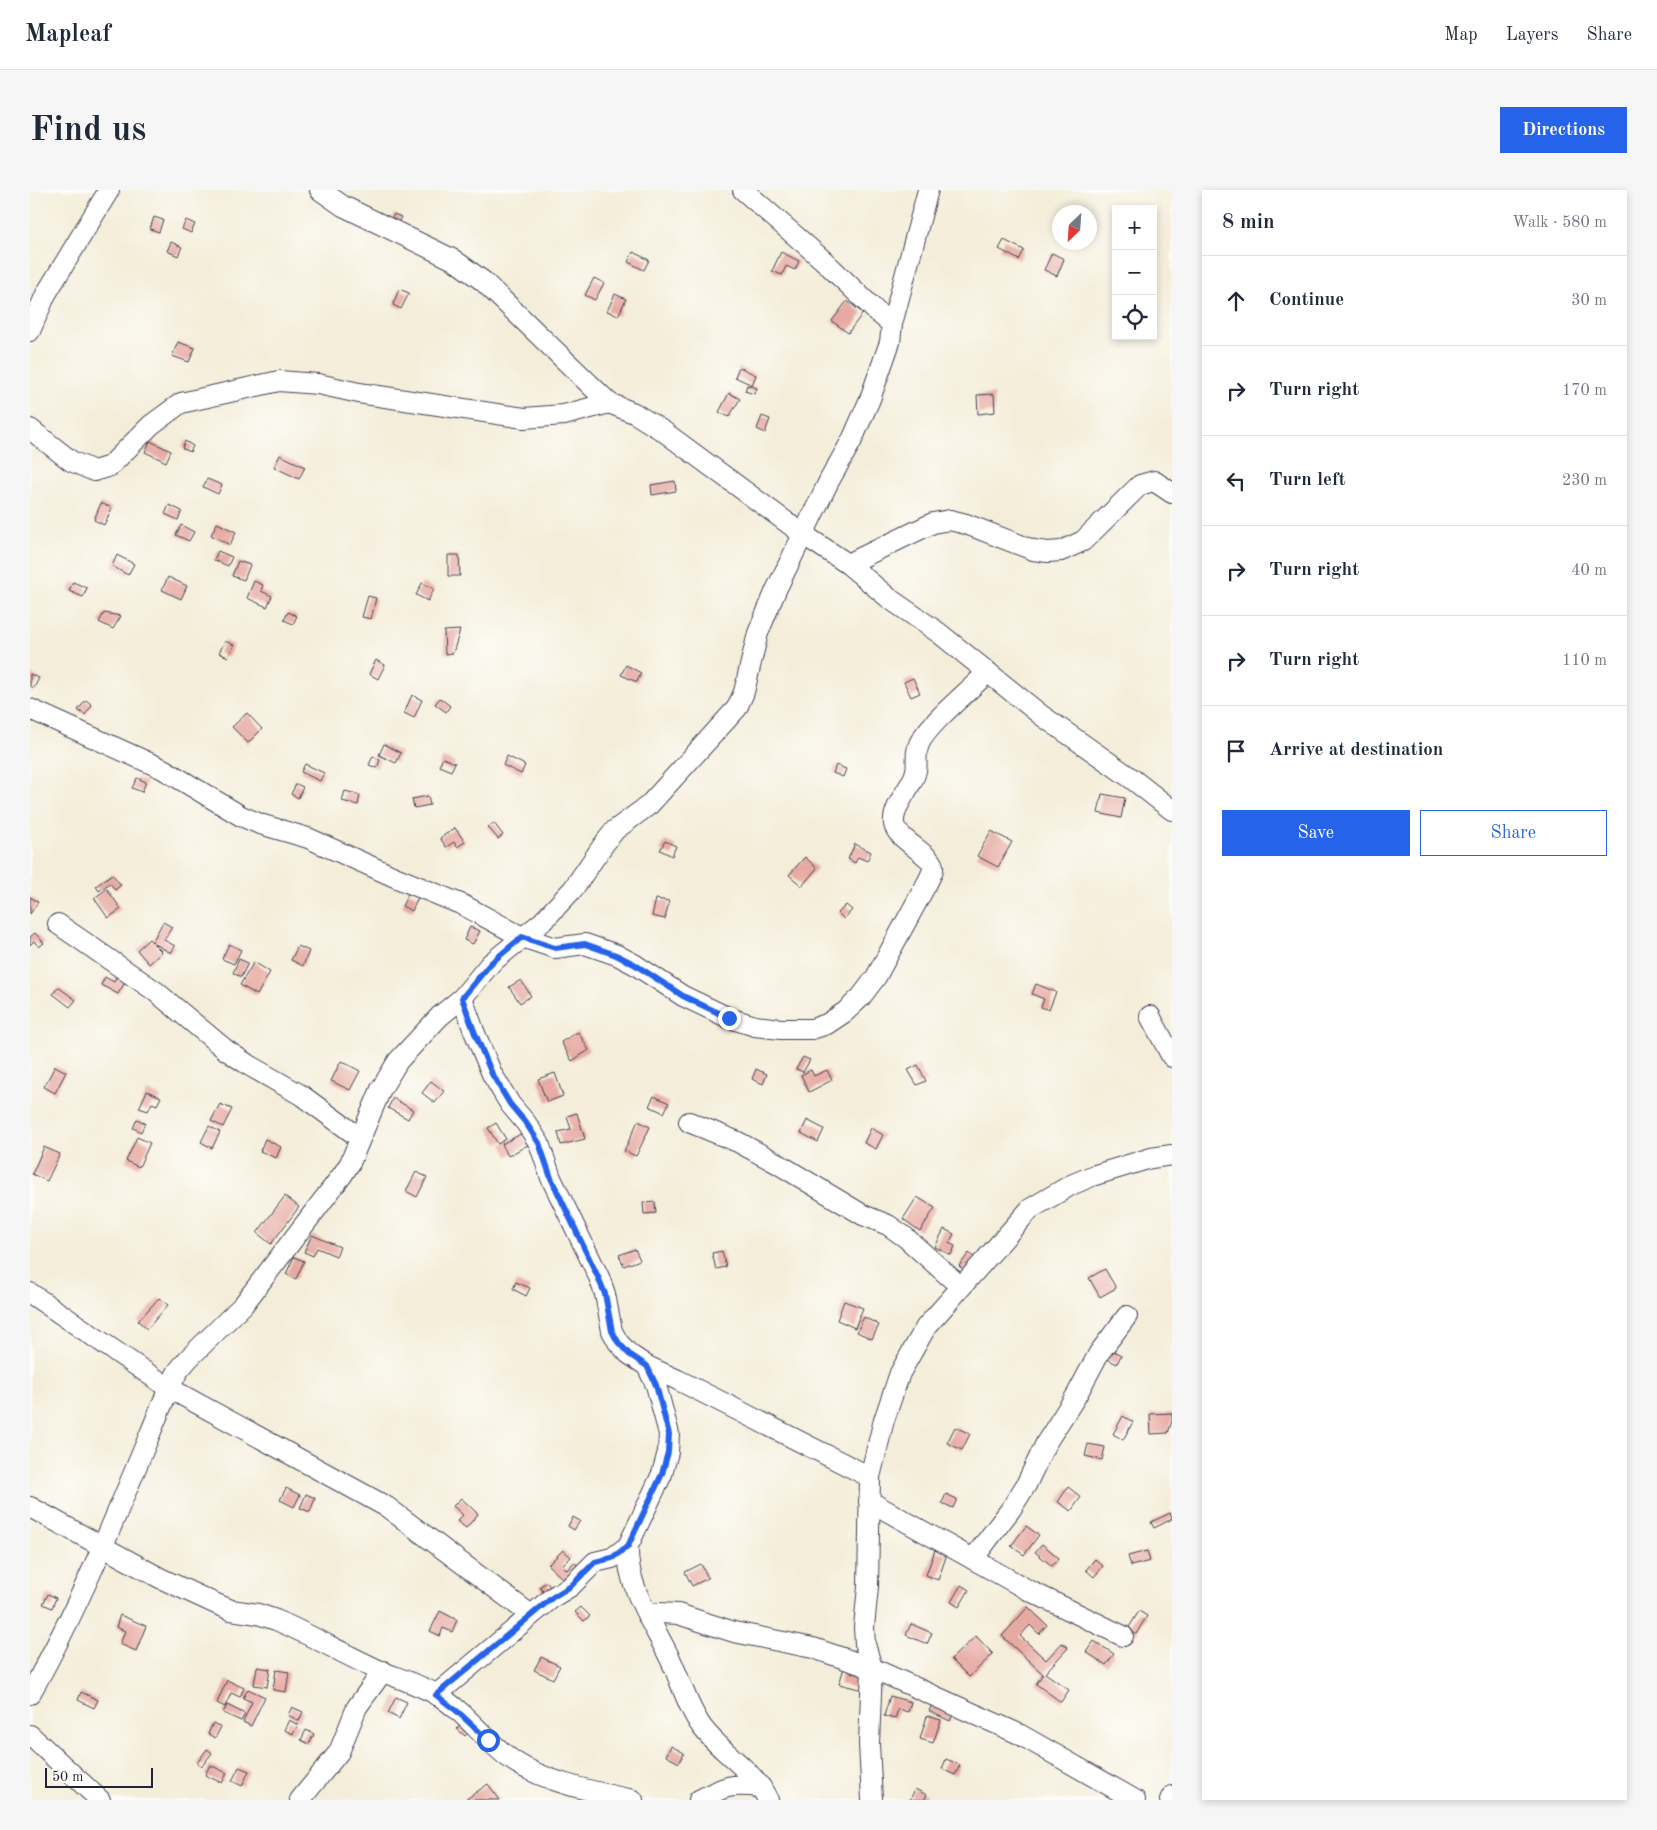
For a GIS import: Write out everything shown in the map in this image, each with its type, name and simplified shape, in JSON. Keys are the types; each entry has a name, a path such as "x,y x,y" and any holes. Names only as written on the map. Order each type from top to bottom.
{"street":[{"path":"30,331 46,294 109,190"},
{"path":"320,190 343,206 454,260 483,281 608,403 634,413 663,431 848,564 890,599 939,633 1041,715 1131,778 1172,810"},
{"path":"743,190 892,324"},
{"path":"30,1694 48,1662 102,1547 169,1388 178,1371 243,1305 343,1174 381,1089 398,1061 440,1016 462,998 491,963 542,922 573,890 615,830 649,805 737,708 744,692 758,632 776,590 829,481 852,440 870,399 890,342 892,324 928,190"},
{"path":"30,429 71,462 94,471 110,466 152,426 181,403 279,381 318,384 359,393 524,418 564,415 608,403"},
{"path":"848,564 933,523 950,520 966,524 1033,550 1061,551 1083,541 1140,485 1154,481 1172,493"},
{"path":"30,709 163,769 241,816 260,824 308,838 463,905 522,937 555,948 585,944 608,951 634,964 683,996 729,1018 755,1026 781,1029 812,1029 826,1024 845,1012 856,1002 876,977 933,869 930,860 903,838 894,823 897,812 917,771 917,750 920,743 932,727 988,672"},
{"path":"58,924 155,991 226,1050 301,1095 360,1138"},
{"path":"462,998 492,1074 510,1104 526,1123 539,1143 551,1178 602,1286 612,1331 618,1342 629,1354 647,1366 870,1477"},
{"path":"1150,1016 1172,1057"},
{"path":"689,1122 738,1142 863,1215 888,1225 906,1237 962,1287"},
{"path":"872,1800 869,1744 872,1668 864,1627 868,1586 870,1477 884,1420 900,1373 926,1327 1030,1209 1071,1185 1092,1176 1151,1158 1172,1155"},
{"path":"30,1293 169,1388 388,1506 531,1616"},
{"path":"974,1559 1011,1509 1026,1485 1046,1443 1076,1396 1099,1354 1127,1316"},
{"path":"647,1366 656,1385 669,1434 668,1452 662,1474 628,1546 630,1570 636,1592 672,1664 692,1712 702,1727 744,1767 765,1793"},
{"path":"869,1501 1028,1590 1123,1636"},
{"path":"30,1507 160,1578 231,1610 258,1614 276,1620 383,1672 413,1683 436,1695 524,1768 551,1779 633,1800"},
{"path":"436,1695 553,1597 571,1586 595,1562 612,1558 628,1546"},
{"path":"648,1615 659,1613 678,1614 734,1632 813,1648 872,1668 1019,1734 1135,1800"},
{"path":"300,1800 339,1752 357,1707 383,1672"},
{"path":"30,1736 100,1800"},
{"path":"699,1800 726,1786 735,1784 765,1793"},
{"path":"1170,1800 1172,1796"}],"building":[{"path":"394,214 401,217 397,226 390,223"},
{"path":"154,217 163,220 159,232 150,229"},
{"path":"186,220 195,224 191,233 182,229"},
{"path":"1004,240 1024,250 1019,260 999,249"},
{"path":"171,242 182,247 178,256 167,251"},
{"path":"633,252 649,260 644,270 628,262"},
{"path":"781,252 799,261 795,270 786,266 782,275 772,271"},
{"path":"1052,253 1064,259 1057,276 1044,270"},
{"path":"594,278 604,283 595,300 585,295"},
{"path":"399,289 409,293 401,309 393,305"},
{"path":"615,294 626,299 618,316 607,311"},
{"path":"847,301 863,313 848,333 832,321"},
{"path":"178,342 195,348 189,362 172,356"},
{"path":"739,367 756,375 752,385 735,377"},
{"path":"747,385 757,388 754,394 745,391"},
{"path":"729,393 740,399 729,417 719,412"},
{"path":"994,394 995,412 978,414 977,395"},
{"path":"762,416 770,419 765,433 757,429"},
{"path":"150,441 171,451 166,462 145,452"},
{"path":"185,441 193,446 190,452 182,448"},
{"path":"280,455 305,467 299,479 274,467"},
{"path":"207,479 222,485 218,494 203,487"},
{"path":"675,481 676,491 652,495 651,485"},
{"path":"101,503 112,508 104,525 94,520"},
{"path":"169,505 182,511 178,520 165,514"},
{"path":"217,523 236,532 230,545 211,535"},
{"path":"181,525 194,532 189,541 176,535"},
{"path":"218,551 232,557 228,566 214,560"},
{"path":"117,555 134,564 128,575 112,566"},
{"path":"448,555 459,555 460,576 448,576"},
{"path":"238,561 250,565 244,580 232,576"},
{"path":"168,577 187,586 181,599 162,590"},
{"path":"254,581 263,585 261,591 272,596 267,607 247,598"},
{"path":"73,582 87,588 83,597 69,591"},
{"path":"422,583 434,589 428,601 416,595"},
{"path":"368,596 376,598 371,619 362,617"},
{"path":"288,612 297,616 293,624 284,620"},
{"path":"104,613 121,616 113,629 99,622"},
{"path":"460,630 453,653 445,654 444,631"},
{"path":"225,641 234,645 228,657 219,653"},
{"path":"376,660 385,665 378,679 369,674"},
{"path":"626,665 641,673 637,682 621,675"},
{"path":"30,674 39,678 34,688 30,686"},
{"path":"913,678 920,693 911,697 904,682"},
{"path":"412,695 422,700 414,718 404,713"},
{"path":"440,698 450,706 446,712 435,704"},
{"path":"86,700 92,705 85,715 78,710"},
{"path":"247,713 262,729 248,743 232,727"},
{"path":"384,744 401,753 396,763 379,755"},
{"path":"373,756 380,760 377,768 369,765"},
{"path":"507,756 525,765 521,774 503,765"},
{"path":"443,758 455,763 451,771 439,766"},
{"path":"305,764 324,773 320,781 301,772"},
{"path":"836,765 846,769 843,777 833,773"},
{"path":"137,778 146,782 142,792 132,788"},
{"path":"296,784 303,787 298,798 291,794"},
{"path":"345,791 360,795 358,805 342,801"},
{"path":"1102,794 1125,798 1121,818 1098,813"},
{"path":"428,796 430,805 414,808 412,799"},
{"path":"494,823 503,835 498,839 488,827"},
{"path":"455,828 465,842 457,847 454,842 446,847 440,838"},
{"path":"991,831 1012,842 998,867 977,856"},
{"path":"665,841 676,846 672,856 660,850"},
{"path":"855,844 871,852 867,861 858,857 855,863 848,859"},
{"path":"805,857 817,868 802,886 789,875"},
{"path":"112,874 121,885 115,890 110,883 99,891 96,886"},
{"path":"107,889 121,909 108,918 94,898"},
{"path":"409,892 418,897 412,911 402,906"},
{"path":"30,897 38,902 30,914"},
{"path":"656,899 669,901 665,919 652,916"},
{"path":"846,905 852,910 844,919 838,913"},
{"path":"163,922 172,927 164,940 175,946 171,953 153,943 162,952 149,964 137,950 149,939 152,942"},
{"path":"470,927 480,931 473,944 464,940"},
{"path":"35,933 44,943 39,947 34,941 30,945 30,937"},
{"path":"229,944 241,950 234,964 222,959"},
{"path":"298,946 309,951 303,966 291,960"},
{"path":"239,959 248,963 241,977 233,973"},
{"path":"254,962 270,972 257,995 240,985"},
{"path":"105,977 114,982 116,977 125,982 118,994 101,985"},
{"path":"521,980 531,996 520,1003 509,987"},
{"path":"1036,984 1056,992 1049,1010 1041,1007 1044,999 1032,994"},
{"path":"58,987 76,1000 70,1007 53,994"},
{"path":"578,1032 589,1050 572,1061 561,1042"},
{"path":"803,1057 810,1060 803,1072 796,1069"},
{"path":"341,1061 360,1071 350,1090 331,1081"},
{"path":"918,1065 926,1081 917,1085 908,1070"},
{"path":"55,1066 66,1072 55,1093 44,1087"},
{"path":"756,1069 767,1074 763,1084 752,1079"},
{"path":"811,1070 814,1076 827,1070 832,1080 809,1092 801,1075"},
{"path":"555,1073 563,1096 547,1102 538,1079"},
{"path":"431,1081 444,1091 435,1103 422,1093"},
{"path":"147,1091 161,1097 157,1105 152,1103 148,1111 139,1108"},
{"path":"654,1096 669,1103 664,1113 649,1106"},
{"path":"393,1098 413,1110 408,1119 388,1108"},
{"path":"220,1104 232,1109 223,1127 211,1121"},
{"path":"577,1113 585,1139 561,1145 558,1132 571,1129 567,1116"},
{"path":"137,1119 145,1123 141,1132 133,1128"},
{"path":"807,1120 824,1129 818,1142 801,1133"},
{"path":"638,1121 650,1127 636,1156 624,1151"},
{"path":"496,1123 506,1139 498,1144 488,1128"},
{"path":"209,1126 220,1132 212,1148 201,1142"},
{"path":"871,1128 883,1135 876,1149 864,1143"},
{"path":"521,1134 528,1145 508,1156 502,1144"},
{"path":"137,1137 150,1143 139,1167 126,1161"},
{"path":"265,1139 281,1147 276,1158 260,1151"},
{"path":"44,1147 60,1154 47,1181 32,1174"},
{"path":"416,1172 427,1177 417,1197 406,1191"},
{"path":"285,1196 299,1207 271,1244 257,1233"},
{"path":"917,1197 935,1208 920,1231 903,1219"},
{"path":"655,1202 656,1213 644,1214 643,1203"},
{"path":"944,1229 954,1234 949,1243 955,1246 951,1255 935,1247"},
{"path":"312,1235 340,1247 336,1256 317,1248 313,1256 304,1252"},
{"path":"635,1249 640,1260 624,1266 619,1255"},
{"path":"722,1251 726,1267 716,1269 712,1253"},
{"path":"969,1253 976,1259 966,1272 959,1266"},
{"path":"294,1257 304,1261 296,1279 286,1274"},
{"path":"1105,1269 1116,1288 1100,1297 1089,1278"},
{"path":"516,1282 530,1288 526,1296 513,1289"},
{"path":"159,1298 168,1305 147,1329 138,1321"},
{"path":"844,1301 863,1308 855,1328 837,1320"},
{"path":"864,1317 879,1325 872,1339 857,1332"},
{"path":"1106,1347 1121,1355 1117,1364 1101,1356"},
{"path":"1172,1413 1172,1421 1168,1433 1151,1434 1150,1414"},
{"path":"1123,1416 1133,1422 1123,1440 1113,1434"},
{"path":"955,1427 970,1434 962,1450 947,1443"},
{"path":"1088,1444 1105,1447 1102,1460 1085,1456"},
{"path":"1068,1487 1081,1497 1071,1511 1058,1502"},
{"path":"286,1488 300,1495 294,1507 280,1500"},
{"path":"306,1494 315,1498 310,1512 300,1508"},
{"path":"946,1494 957,1499 953,1508 942,1503"},
{"path":"461,1498 478,1514 466,1528 457,1521 463,1515 453,1506"},
{"path":"1170,1513 1172,1519 1154,1528 1151,1522"},
{"path":"573,1517 580,1521 574,1530 568,1526"},
{"path":"1026,1526 1039,1535 1024,1555 1011,1546"},
{"path":"1042,1544 1059,1558 1052,1566 1035,1552"},
{"path":"563,1550 571,1557 562,1565 567,1570 574,1562 581,1570 567,1583 548,1565"},
{"path":"935,1550 947,1554 938,1580 926,1575"},
{"path":"1147,1551 1150,1561 1131,1566 1128,1556"},
{"path":"1095,1559 1103,1566 1094,1577 1086,1570"},
{"path":"701,1564 708,1578 692,1586 685,1572"},
{"path":"547,1582 553,1594 546,1597 540,1586"},
{"path":"961,1585 969,1590 959,1607 951,1602"},
{"path":"48,1594 56,1598 52,1608 43,1604"},
{"path":"581,1607 590,1616 584,1621 575,1612"},
{"path":"1028,1607 1047,1625 1039,1634 1030,1625 1020,1636 1046,1660 1062,1643 1068,1648 1045,1673 1069,1690 1061,1702 1036,1684 1043,1674 1002,1636"},
{"path":"440,1611 457,1620 452,1632 443,1628 440,1636 430,1631"},
{"path":"1139,1611 1147,1616 1136,1634 1128,1629"},
{"path":"120,1615 146,1626 136,1651 120,1644 125,1631 116,1627"},
{"path":"911,1624 932,1633 927,1644 906,1635"},
{"path":"976,1636 993,1654 969,1677 951,1659"},
{"path":"1094,1641 1114,1654 1106,1665 1086,1652"},
{"path":"541,1657 560,1666 553,1679 534,1670"},
{"path":"257,1667 270,1669 267,1687 254,1685"},
{"path":"844,1668 868,1675 863,1690 839,1684"},
{"path":"276,1670 289,1672 286,1692 273,1690"},
{"path":"227,1680 244,1688 240,1697 231,1693 225,1707 217,1703"},
{"path":"248,1689 265,1697 251,1726 243,1722 252,1702 243,1698"},
{"path":"81,1692 98,1700 94,1708 78,1700"},
{"path":"890,1696 911,1702 908,1712 898,1709 895,1719 884,1716"},
{"path":"396,1697 407,1702 399,1719 388,1713"},
{"path":"934,1700 955,1710 950,1721 929,1711"},
{"path":"227,1705 245,1714 241,1721 223,1713"},
{"path":"292,1707 303,1712 299,1721 288,1715"},
{"path":"927,1716 941,1720 933,1743 920,1739"},
{"path":"289,1720 298,1725 293,1734 284,1730"},
{"path":"464,1722 471,1729 465,1736 457,1729"},
{"path":"213,1723 221,1727 215,1738 208,1734"},
{"path":"306,1730 314,1734 309,1744 301,1740"},
{"path":"671,1746 684,1753 679,1763 666,1756"},
{"path":"207,1749 212,1753 202,1766 197,1763"},
{"path":"946,1759 960,1765 955,1775 942,1769"},
{"path":"210,1765 227,1773 222,1783 205,1775"},
{"path":"239,1767 249,1771 242,1786 232,1781"},
{"path":"488,1784 500,1800 465,1800"},
{"path":"915,1789 927,1795 924,1800 910,1800"}],"route":[{"path":"488,1740 458,1712 436,1695 553,1597 571,1586 589,1566 598,1560 612,1558 628,1546 646,1504 662,1474 668,1452 669,1434 656,1385 647,1366 629,1354 618,1342 612,1331 605,1294 551,1178 539,1143 526,1123 510,1104 492,1074 462,998 491,963 522,937 548,947 562,948 585,944 599,948 634,964 701,1006 729,1018"}]}
